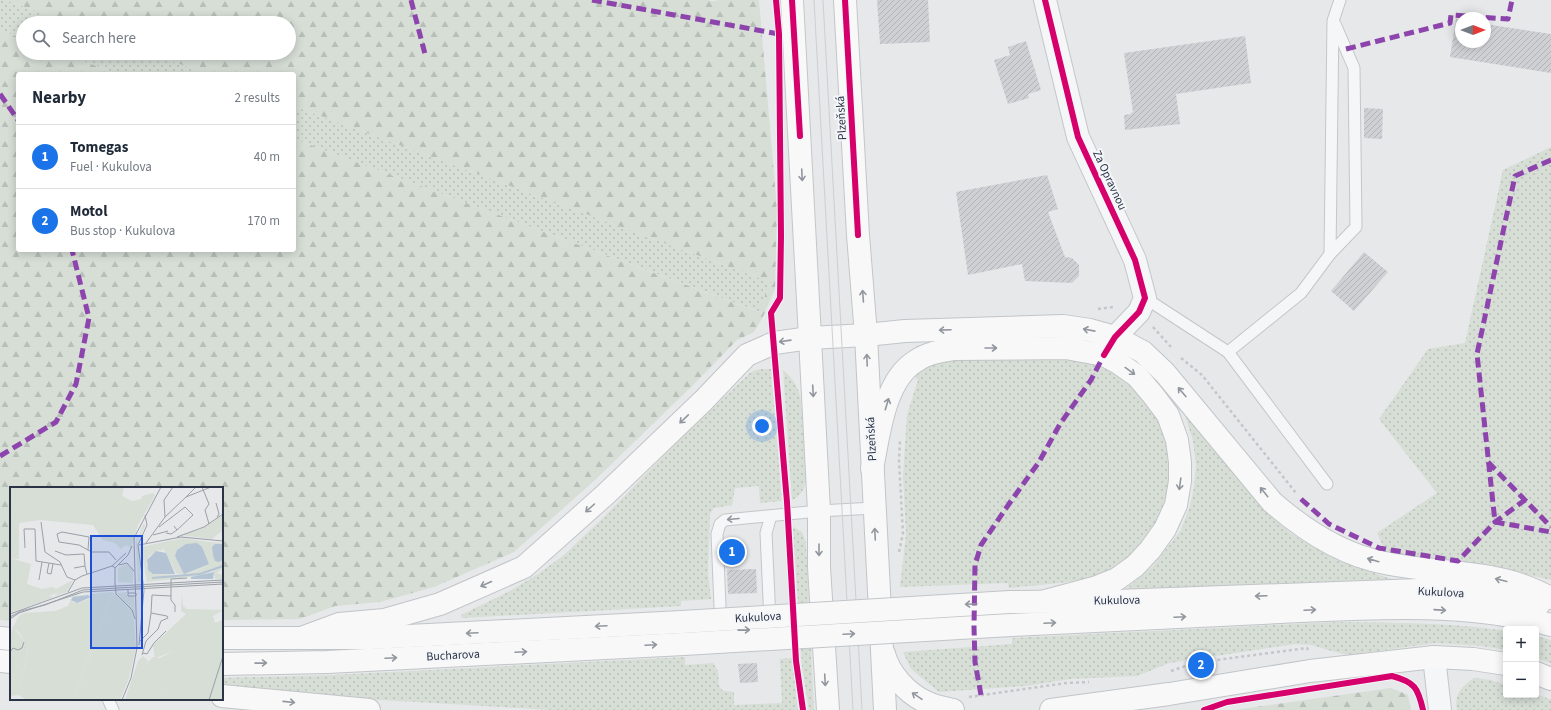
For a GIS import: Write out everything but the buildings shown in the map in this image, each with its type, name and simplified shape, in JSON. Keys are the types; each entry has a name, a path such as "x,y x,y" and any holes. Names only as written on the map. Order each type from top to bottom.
{"main road":[{"path":"792,0 819,511 819,567 828,710"},
{"name":"Plzeňská","path":"845,0 858,235 866,335 880,640 885,710"},
{"path":"304,637 339,624 384,620 440,604 524,567 606,494 703,401 747,355 774,343 810,338 905,331 1062,326 1090,330 1110,346 1117,362 1137,376 1153,394 1168,415 1177,440 1180,462 1180,481 1176,505 1165,529 1150,550 1135,566 1117,579 1097,587 1045,601"},
{"path":"872,469 883,419 892,390 900,375 908,366 923,357 939,351 954,349 1110,346 1143,352 1165,372 1272,502 1308,531 1346,551 1384,563 1500,579 1537,591 1551,598"},
{"name":"Kukulova","path":"682,622 1010,602 1116,601 1419,590 1493,596 1526,600 1551,606"},
{"name":"Kukulova","path":"684,644 1011,625 1377,607 1506,615 1551,625"},
{"name":"Bucharova","path":"223,638 370,638 682,622"},
{"path":"0,638 10,639"},
{"path":"880,640 890,670 904,687 926,702 960,703"},
{"name":"Bucharova","path":"223,664 327,662 684,644"},
{"path":"1051,710 1169,694 1310,671 1434,657 1473,659 1503,664"},
{"path":"0,661 10,662"},
{"path":"1539,674 1551,679"},
{"path":"223,696 369,710"}],"street":[{"name":"Za Opravnou","path":"1045,0 1078,137 1136,260 1145,298"},
{"path":"1110,346 1139,312 1145,298"},
{"path":"1434,657 1440,710"}],"lane":[{"path":"1330,254 1333,21 1340,0"},
{"path":"1228,352 1301,293 1330,254 1356,227 1354,68 1333,21"},
{"path":"1145,298 1228,352 1327,484"},
{"path":"771,516 766,533 770,630 721,630 718,534 720,524 725,520 819,511 874,508"},
{"path":"108,700 113,710"}],"path":[{"path":"899,554 903,533 899,460 901,433"},
{"path":"1167,672 1194,663 1307,648 1310,671"},
{"path":"960,703 1066,683 1095,682"}],"green space":[{"path":"0,0 6,0 50,16 16,16 16,36 0,30"},
{"path":"6,0 759,0 777,209 775,289 762,319 754,332 737,340 594,481 514,552 434,587 380,602 335,606 300,619 223,620 223,487 10,487 10,621 0,620 0,30 16,36 16,60 80,60 113,72 16,72 16,252 296,252 296,140 759,312 770,282 296,107 296,72 202,72 169,60 296,60 296,16 50,16"},
{"path":"80,60 169,60 202,72 113,72"},
{"path":"296,107 770,282 760,312 296,140"},
{"path":"1551,147 1551,580 1503,569 1387,555 1377,533 1437,493 1379,419 1428,349 1465,343 1503,170"},
{"path":"975,357 1057,359 1097,365 1106,369 1126,383 1146,403 1160,425 1168,449 1169,475 1165,500 1155,523 1140,545 1120,564 1109,571 1096,576 1051,584 1009,588 1008,583 900,587 906,534 903,476 907,415 918,380 912,374 935,362"},
{"path":"760,369 771,369 782,501 760,503 759,486 735,488 732,505 714,508 710,514 708,573 711,599 681,601 681,606 462,618 461,615 510,591 538,574 564,555 603,518 689,430 751,372"},
{"path":"783,370 790,376 795,384 801,401 806,481 801,492 792,500"},
{"path":"1186,418 1189,418 1259,504 1289,532 1337,560 1394,580 1120,594 1153,566 1181,530 1190,506 1194,487 1196,465 1193,441"},
{"path":"793,527 802,532 806,543 814,710 809,710 802,666"},
{"path":"1336,622 1443,624 1503,631 1503,650 1482,646 1435,643 1349,655 1312,645 1295,644 1169,663 1137,676 1071,679 1025,686 939,692 911,669 903,652 1012,644 1012,638"},
{"path":"1539,637 1551,640 1551,663 1539,659"},
{"path":"685,657 685,665 713,663 718,671 719,686 723,691 734,692 734,705 782,703 780,659 792,658 798,710 552,710 365,699 223,685 223,678 332,675"},
{"path":"1474,678 1491,680 1503,684 1503,698 1539,698 1539,695 1551,699 1551,710 1457,710 1456,704 1458,695 1465,685"},
{"path":"1391,688 1408,695 1411,710 1235,710"}],"tram line":[{"path":"814,0 853,710"},
{"path":"823,0 862,710"}],"marked path":[{"path":"411,0 426,58"},
{"path":"592,0 779,34"},
{"path":"1346,49 1450,23 1451,15 1508,19 1512,0"},
{"path":"0,94 16,117"},
{"path":"1551,160 1515,176 1477,354 1495,522 1551,532"},
{"path":"0,456 56,422 76,384 89,318 72,252"},
{"path":"981,695 975,662 974,627 975,565 981,545 1039,462 1060,424 1091,380 1104,355"},
{"path":"1488,462 1551,527"},
{"path":"1301,499 1329,524 1379,548 1458,561 1495,522 1525,500"}],"cycle path":[{"path":"776,0 779,34 781,236 780,298 771,313 787,502 796,661 803,710"},
{"path":"792,0 800,136"},
{"path":"845,0 858,235"},
{"path":"1045,0 1078,137 1135,260 1145,298 1139,312 1115,337 1104,355"},
{"path":"1204,710 1227,702 1392,676 1400,678 1414,687 1419,696 1423,710"}],"place":[{"name":"Tomegas","path":"732,552"},
{"name":"Motol","path":"1201,665"}]}
